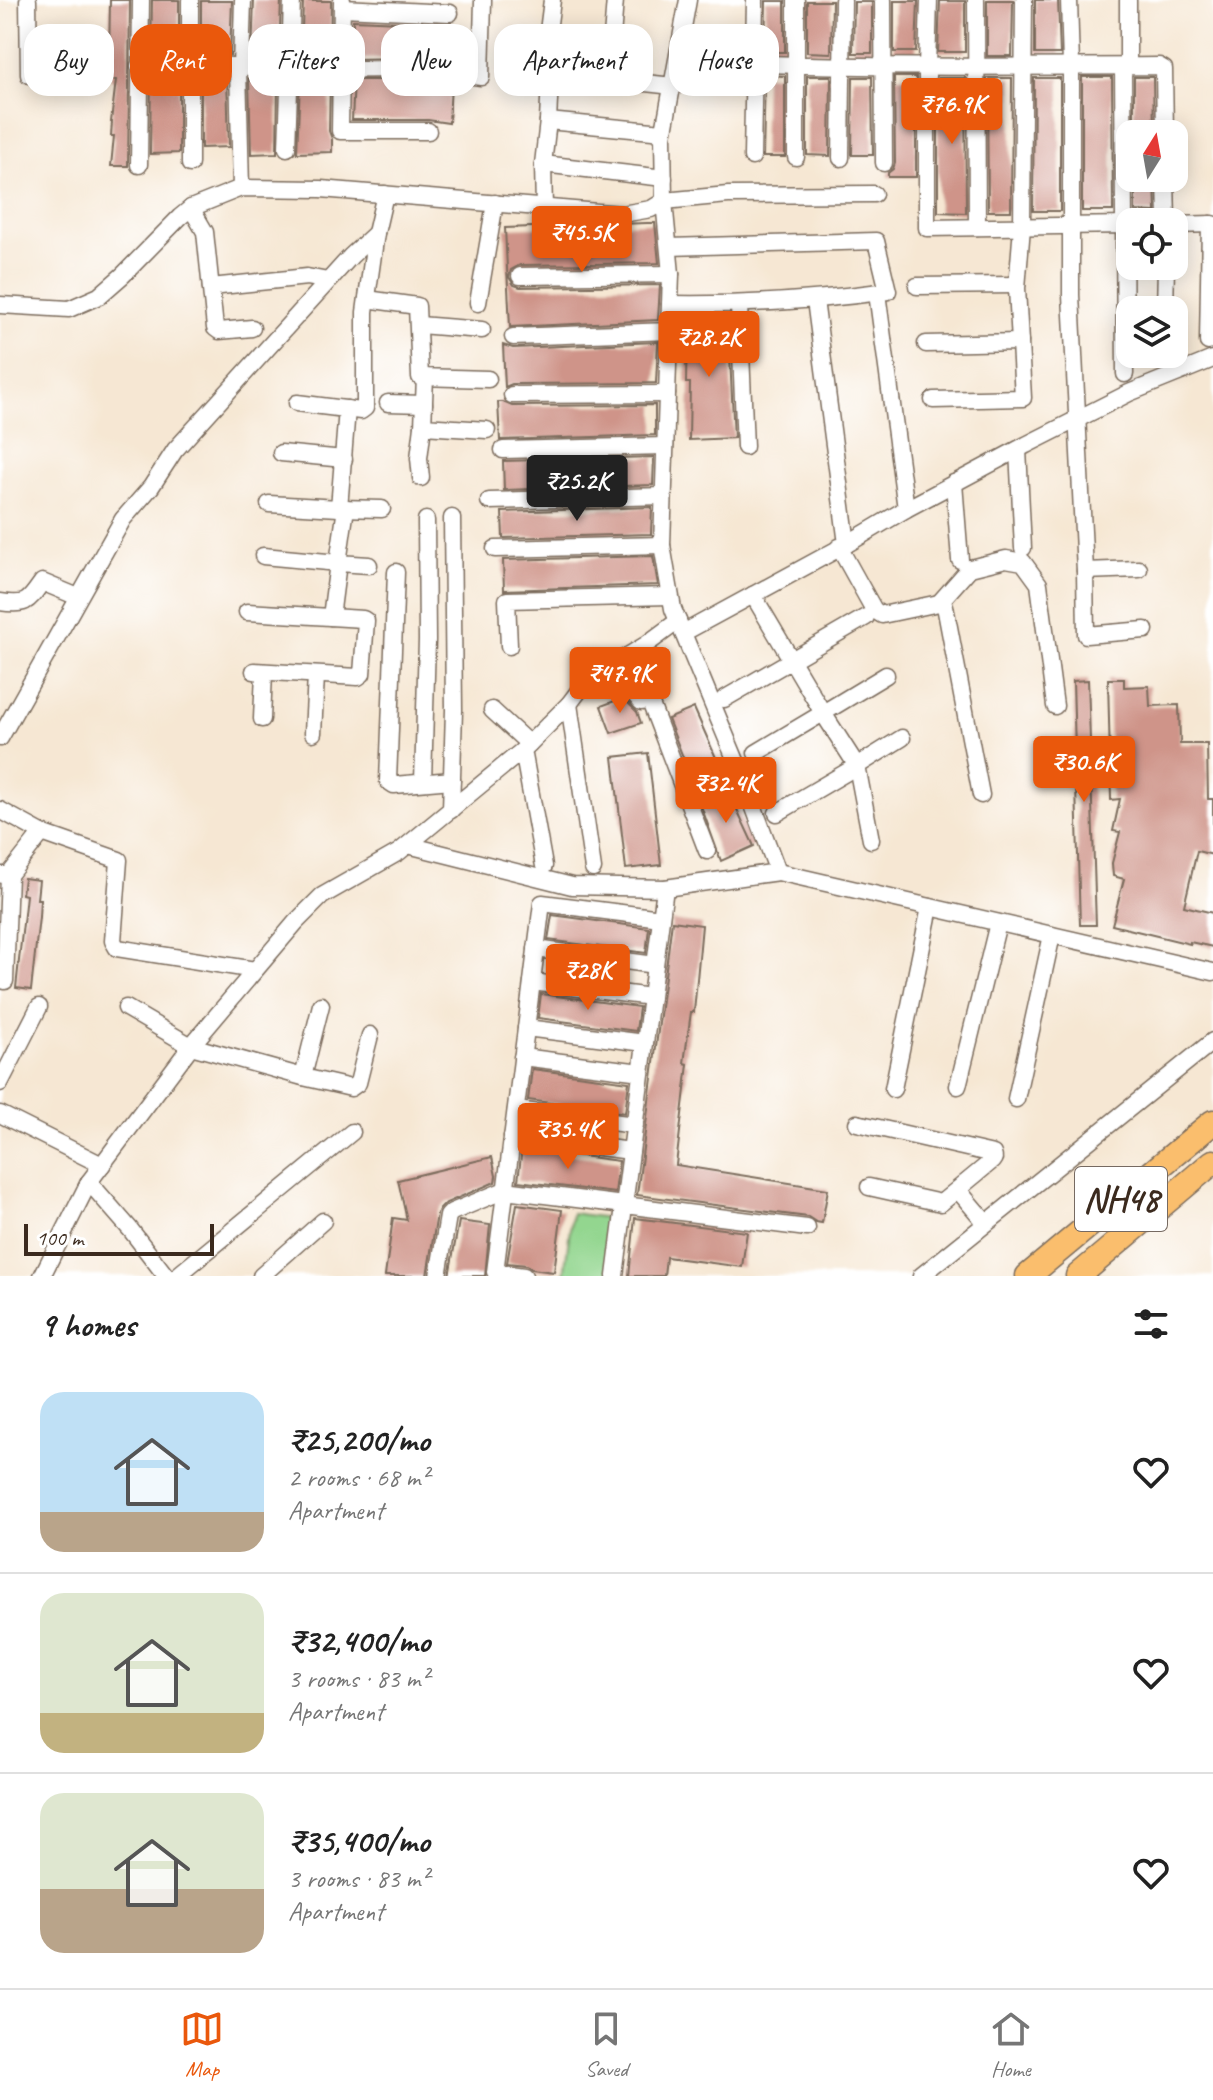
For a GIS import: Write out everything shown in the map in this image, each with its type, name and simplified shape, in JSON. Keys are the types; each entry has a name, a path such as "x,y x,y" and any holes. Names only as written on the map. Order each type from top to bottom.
{"highway":[{"name":"NH48","path":"1028,1276 1213,1122"},
{"name":"NH48","path":"1078,1276 1213,1162"}],"street":[{"path":"28,0 28,24"},
{"path":"140,24 141,0"},
{"path":"190,0 190,24"},
{"path":"241,188 239,67 243,0"},
{"path":"291,24 292,0"},
{"path":"365,70 402,69 481,77 483,0"},
{"path":"549,24 552,0"},
{"path":"613,24 615,0"},
{"path":"684,24 688,0"},
{"path":"755,0 755,24"},
{"path":"796,0 796,157"},
{"path":"841,158 843,0"},
{"path":"883,0 884,163"},
{"path":"929,0 927,228 1116,225"},
{"path":"976,0 977,227"},
{"path":"933,400 1023,398 1017,285 1022,227 1024,0"},
{"path":"1069,0 1071,295 1086,635 1145,630"},
{"path":"1127,208 1128,0"},
{"path":"342,24 342,4 450,13"},
{"path":"779,66 1159,66 1164,69 1165,120"},
{"path":"232,67 248,68"},
{"path":"544,209 543,164 550,79 669,86"},
{"path":"139,96 139,165"},
{"path":"189,96 190,164"},
{"path":"287,148 289,96"},
{"path":"341,96 340,131 428,131"},
{"path":"671,96 663,132 664,201 671,274 662,545 673,609 778,872"},
{"path":"752,157 753,96"},
{"path":"548,121 663,132"},
{"path":"543,164 664,178"},
{"path":"0,305 69,309 99,296 191,208 241,188 321,189 622,214 651,209 664,201 728,195 874,194"},
{"path":"297,403 361,411 365,408 365,312 385,194"},
{"path":"478,303 495,203"},
{"path":"191,208 205,232 217,330 252,328"},
{"path":"1188,225 1211,224 1208,342"},
{"path":"0,738 123,519 151,487 175,450 351,256 376,233"},
{"path":"669,247 876,241 888,291 739,305 670,304"},
{"path":"520,276 671,274"},
{"path":"211,287 307,277 328,281"},
{"path":"1125,374 1126,280"},
{"path":"917,286 1017,285"},
{"path":"877,293 906,509"},
{"path":"367,299 415,304 418,308 420,377 488,379"},
{"path":"815,300 843,546 874,610 882,615 939,603 970,568 1006,559 1023,562 1039,584 1055,706"},
{"path":"739,305 745,447"},
{"path":"419,325 482,330"},
{"path":"513,337 669,331"},
{"path":"926,344 1020,342"},
{"path":"42,1276 89,1182 191,1046 296,922 322,896 399,852 451,810 526,747 569,704 584,684 647,644 753,595 954,483 1129,393 1213,359"},
{"path":"421,478 419,458 425,377"},
{"path":"512,395 667,394"},
{"path":"388,403 424,404"},
{"path":"331,617 343,508 347,409"},
{"path":"423,426 487,430"},
{"path":"503,450 665,446"},
{"path":"1018,450 1023,548"},
{"path":"281,453 344,459"},
{"path":"954,483 960,560"},
{"path":"489,501 663,496"},
{"path":"269,504 382,509"},
{"path":"451,810 454,710 452,518"},
{"path":"423,782 426,520"},
{"path":"495,549 662,545"},
{"path":"263,556 369,565"},
{"path":"1085,571 1139,569"},
{"path":"396,572 388,781 394,785 452,780"},
{"path":"0,602 24,603 32,599 42,582 78,597"},
{"path":"753,595 857,766 871,840"},
{"path":"509,646 507,600 670,596"},
{"path":"939,603 945,606 948,614 981,795"},
{"path":"247,612 366,621 362,674 358,677 259,672 262,719"},
{"path":"724,699 866,617"},
{"path":"611,666 645,700 707,851"},
{"path":"756,753 886,675"},
{"path":"313,733 316,676"},
{"path":"569,704 593,869"},
{"path":"492,710 526,747 544,866"},
{"path":"777,813 902,738"},
{"path":"685,794 741,773"},
{"path":"0,810 42,833 119,860 113,941 117,948 255,970"},
{"path":"5,981 4,875 42,833"},
{"path":"408,845 572,886 665,888 778,872 1213,972"},
{"path":"615,1276 665,888"},
{"path":"524,1276 495,1272 542,903 661,918"},
{"path":"893,1089 930,907"},
{"path":"958,1086 998,923"},
{"path":"1016,1099 1052,935"},
{"path":"536,949 655,965"},
{"path":"532,982 651,997"},
{"path":"303,1077 321,1005"},
{"path":"0,1083 39,1007"},
{"path":"126,1008 191,1046 351,1088 358,1083 370,1035"},
{"path":"526,1028 645,1043"},
{"path":"921,1276 1213,1041"},
{"path":"522,1057 641,1072"},
{"path":"516,1110 635,1125"},
{"path":"0,1114 102,1165"},
{"path":"857,1123 993,1154 992,1161 941,1203 869,1187"},
{"path":"177,1276 352,1132"},
{"path":"512,1136 631,1151"},
{"path":"89,1182 166,1276"},
{"path":"438,1276 448,1216 505,1190 807,1228"},
{"path":"958,1190 986,1223"},
{"path":"261,1276 323,1221"}],"green space":[{"path":"572,1213 616,1219 609,1276 564,1276"}],"building":[{"path":"110,0 130,0 128,166 111,166 114,136 111,136 111,122 116,80 114,24 110,24"},
{"path":"152,0 179,0 179,24 152,24"},
{"path":"254,0 281,0 280,24 253,24"},
{"path":"987,0 1013,0 1012,56 987,56"},
{"path":"1035,0 1058,0 1060,54 1035,54"},
{"path":"201,1 232,1 231,24 201,24"},
{"path":"303,1 331,1 331,24 302,24"},
{"path":"766,1 785,1 785,52 779,52 779,24 766,24"},
{"path":"807,1 832,1 831,53 807,52"},
{"path":"894,1 918,1 916,52 894,52"},
{"path":"940,1 965,1 965,52 938,52"},
{"path":"854,2 872,2 872,53 853,53"},
{"path":"353,20 449,24 381,24 381,58 365,59 365,24 353,24"},
{"path":"779,76 785,76 785,157 763,157 764,96 779,96"},
{"path":"807,76 831,76 830,156 807,155"},
{"path":"853,77 872,77 873,155 852,155"},
{"path":"894,77 916,77 916,177 888,177 895,163"},
{"path":"1082,77 1112,77 1113,211 1082,211"},
{"path":"1134,77 1153,77 1154,120 1134,120"},
{"path":"938,78 965,78 966,213 938,212"},
{"path":"987,78 1012,78 1011,211 988,211"},
{"path":"1034,78 1060,78 1060,211 1033,211"},
{"path":"365,80 381,80 381,96 450,96 449,123 352,120 353,96 365,96"},
{"path":"151,96 179,96 179,153 150,154"},
{"path":"201,96 228,96 229,147 201,148"},
{"path":"249,96 278,96 277,153 251,154"},
{"path":"299,96 330,96 332,152 297,153"},
{"path":"1135,192 1155,192 1156,208 1135,208"},
{"path":"655,223 659,263 520,265 511,270 509,277 514,285 520,287 660,285 658,320 510,327 505,228"},
{"path":"728,317 734,438 689,440 690,383 686,383 685,318"},
{"path":"658,342 656,383 512,384 505,387 503,345 513,348"},
{"path":"498,402 512,406 655,405 655,435 500,440"},
{"path":"654,457 653,485 504,490 503,461"},
{"path":"652,507 651,534 503,538 502,512"},
{"path":"653,556 658,585 504,590 503,560"},
{"path":"1108,679 1124,679 1124,687 1149,686 1150,706 1179,705 1180,744 1207,744 1208,799 1213,799 1213,855 1197,851 1184,906 1213,913 1213,947 1112,925 1124,879 1113,876 1112,863 1120,832 1113,831 1120,799 1111,800"},
{"path":"1088,680 1096,925 1080,925 1073,681"},
{"path":"623,698 637,712 641,723 611,733 601,706"},
{"path":"694,708 721,769 692,780 668,719"},
{"path":"648,753 661,865 626,869 613,757"},
{"path":"728,790 754,846 721,861 699,800"},
{"path":"24,878 39,880 39,917 31,990 16,988 26,895 22,894"},
{"path":"552,915 649,928 646,953 548,940"},
{"path":"672,921 702,925 694,1012 691,1012 684,1063 688,1064 676,1165 828,1189 822,1223 808,1217 637,1195"},
{"path":"541,994 639,1007 636,1031 538,1018"},
{"path":"532,1069 629,1082 625,1113 528,1100"},
{"path":"522,1148 619,1161 615,1193 518,1181"},
{"path":"492,1157 495,1182 446,1203 437,1214 427,1276 385,1276 393,1218 407,1220 398,1180"},
{"path":"517,1204 562,1210 554,1272 507,1263"},
{"path":"635,1218 747,1232 742,1267 666,1257 664,1276 629,1276"},
{"path":"459,1221 490,1225 485,1276 449,1276"}]}
